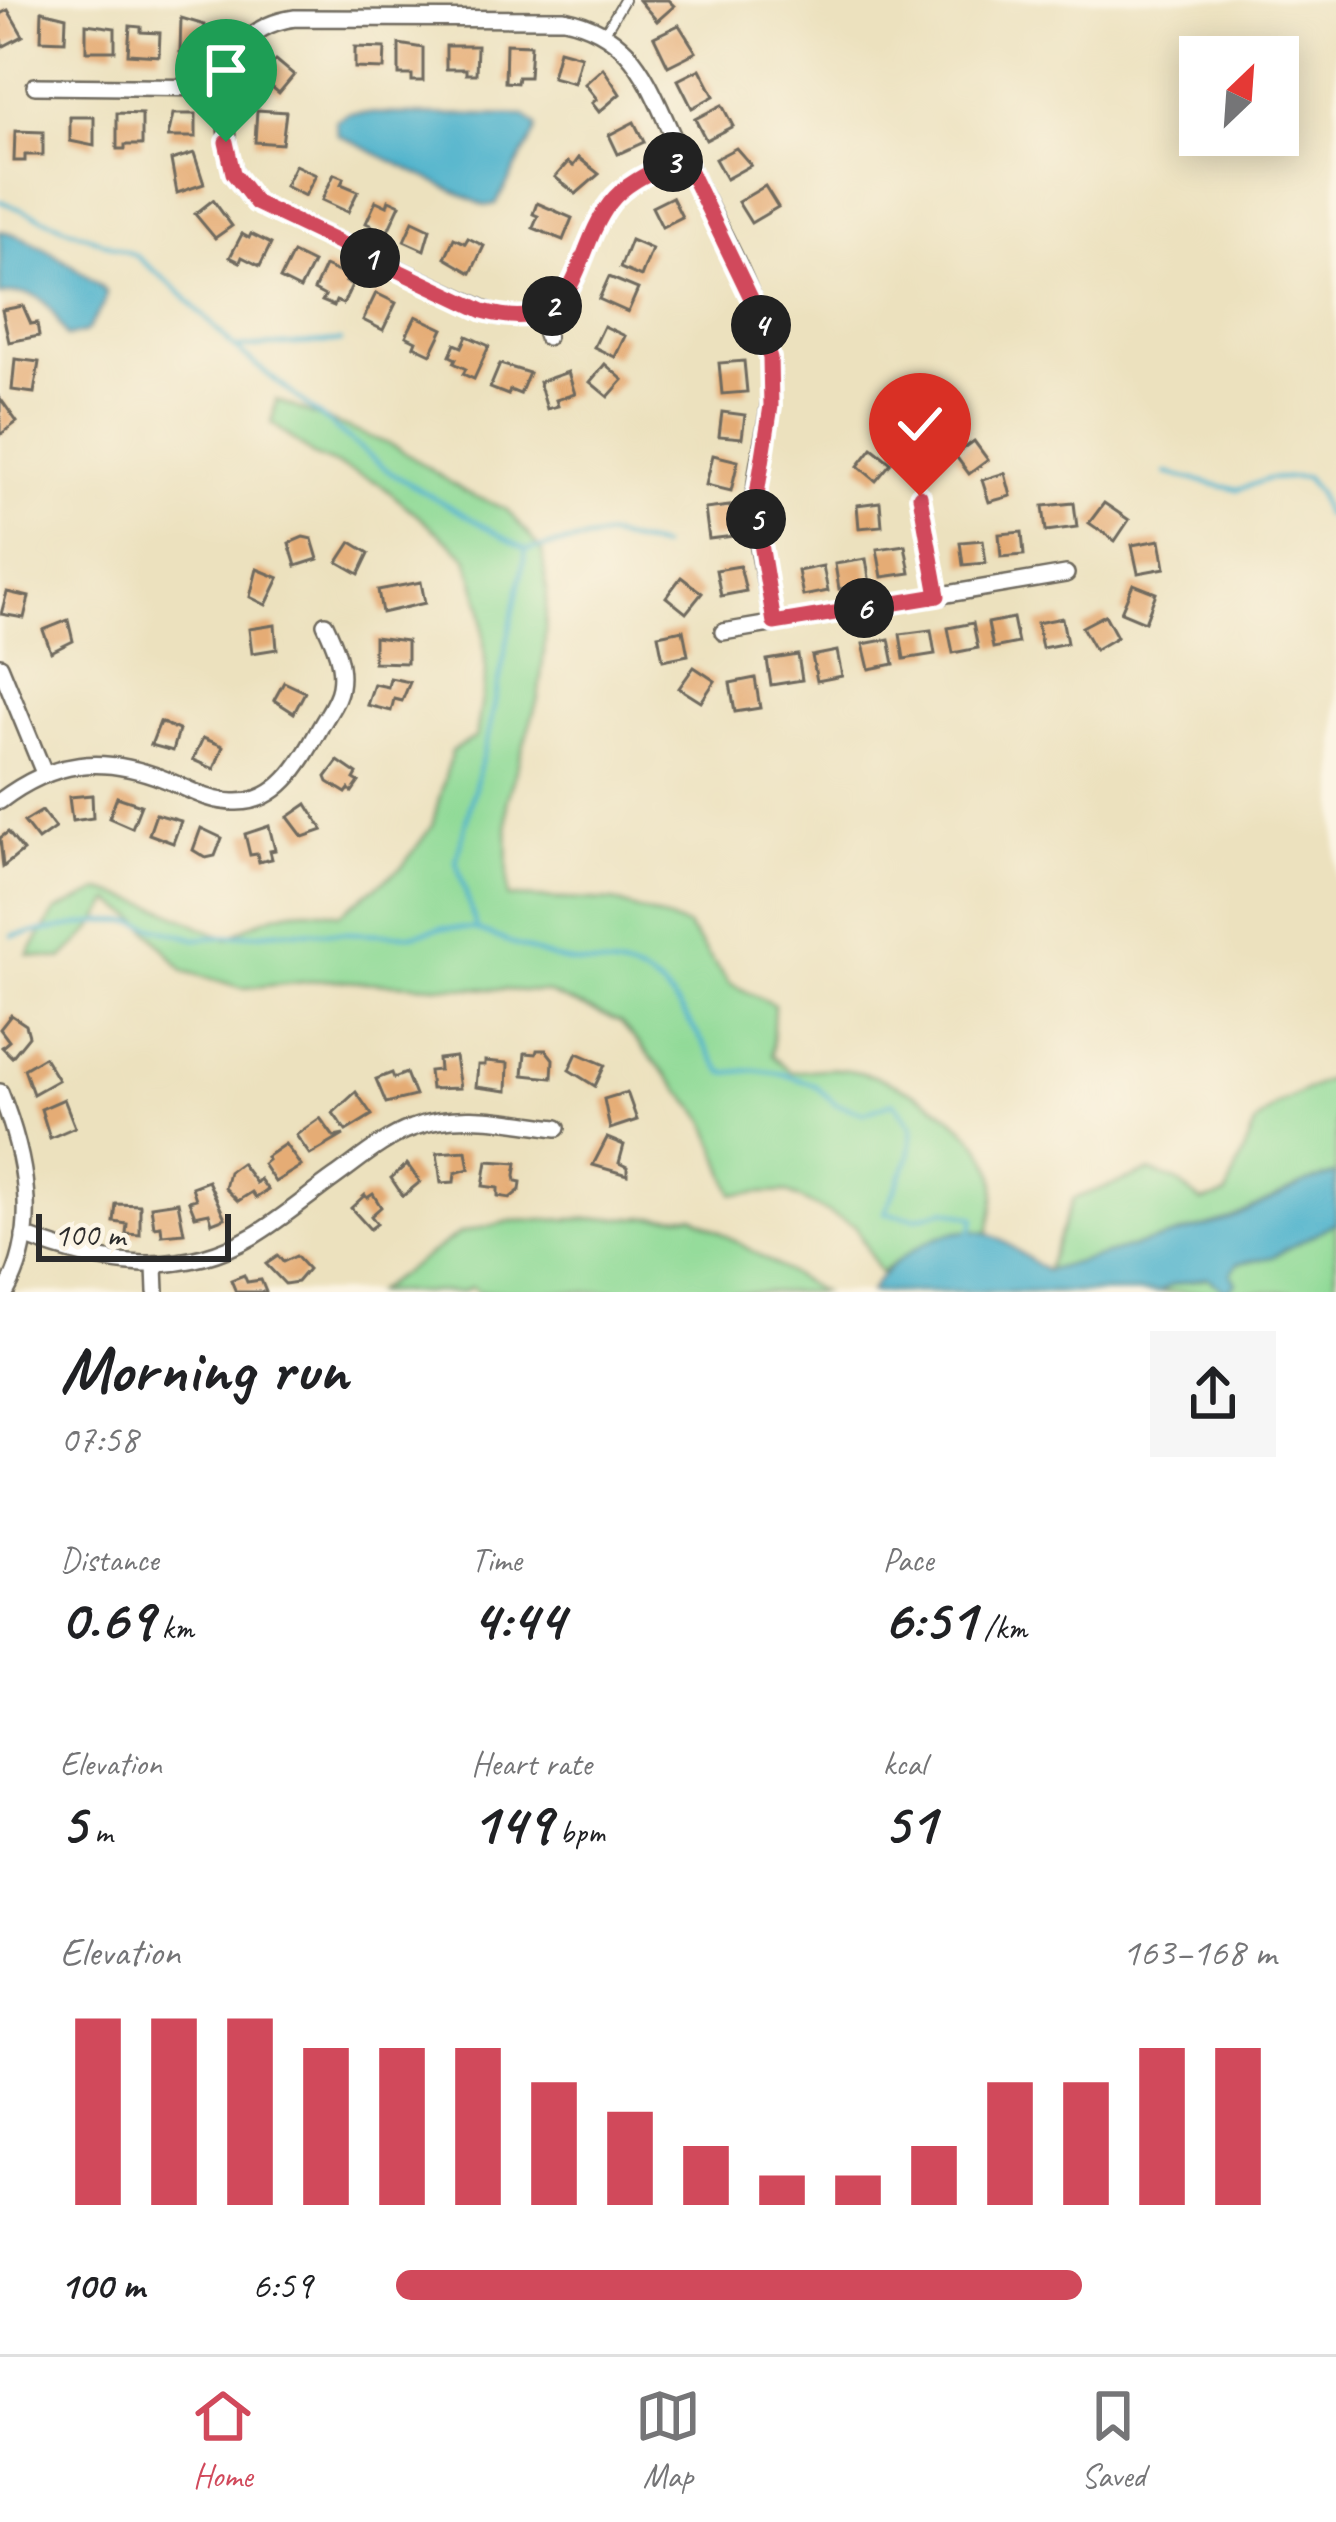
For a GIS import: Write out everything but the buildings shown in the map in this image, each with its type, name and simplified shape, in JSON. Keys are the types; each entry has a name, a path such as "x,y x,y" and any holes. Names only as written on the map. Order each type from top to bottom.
{"street":[{"path":"683,157 616,196 560,301 538,313 512,317 483,311 256,203 233,173 228,158 226,88 239,50 264,26 348,9 580,22 623,50 641,72 683,157 751,298 770,358 771,406 755,507 774,623"},
{"path":"35,86 226,88"},
{"path":"538,313 547,337"},
{"path":"920,496 938,596"},
{"path":"723,632 1066,574"},
{"path":"0,801 44,773 107,764 131,767 214,799 236,803 268,794 307,753 340,687 337,654 325,624"},
{"path":"0,666 44,773"},
{"path":"0,1092 20,1156 28,1204 16,1271 7,1292"},
{"path":"24,1236 93,1259 155,1266 210,1256 256,1235 410,1128 467,1118 557,1128"},
{"path":"155,1266 156,1292"}],"lane":[{"path":"604,34 624,0"}],"green space":[{"path":"276,400 396,447 465,492 507,510 542,551 547,591 544,654 538,699 507,799 508,897 613,901 687,926 729,983 774,1005 772,1055 791,1072 860,1072 911,1092 959,1123 990,1164 995,1192 988,1233 944,1237 880,1273 855,1226 786,1192 733,1194 706,1120 620,1022 546,992 324,980 243,988 184,971 140,921 111,901 62,959 28,955 56,911 102,890 163,909 227,939 281,913 340,914 402,867 432,826 452,751 476,737 486,675 482,608 467,557 379,483 313,455 272,423"},
{"path":"1336,1075 1336,1174 1308,1182 1228,1220 1046,1271 1073,1199 1150,1171 1175,1180 1202,1202 1226,1195 1256,1123 1276,1106"},
{"path":"693,1216 821,1292 479,1292 472,1287 460,1292 375,1292 460,1233 511,1221"},
{"path":"1336,1222 1336,1292 1160,1292 1171,1285 1231,1273 1238,1263 1272,1257"}],"water":[{"path":"349,113 525,116 536,126 496,204 485,206 338,135 335,121"},
{"path":"0,231 41,247 106,292 86,332 67,337 49,308 35,296 0,295"},
{"path":"1336,1174 1336,1222 1272,1257 1238,1263 1231,1273 1236,1283 1226,1291 1207,1277 1159,1292 870,1292 906,1255 958,1232 990,1235 1046,1271 1228,1220 1308,1182"}],"waterway":[{"path":"0,201 135,255 177,289 235,348 391,473 526,550 607,536 660,547"},
{"path":"235,348 341,341"},
{"path":"1166,473 1238,490 1268,479 1305,477 1318,493 1325,515 1336,518"},
{"path":"526,550 489,731 456,861 477,930 556,959 627,969 649,978 680,1009 724,1073 783,1074 813,1084 836,1104 864,1113 893,1102 913,1127 909,1157 885,1213 916,1218 945,1210 975,1218 970,1232"},
{"path":"12,936 104,921 135,922 196,939 287,931 411,935 441,928 476,929"}],"route":[{"path":"226,142 233,173 256,203 483,311 512,317 538,313 560,301 578,275 616,196 683,157 751,298 770,358 771,406 755,507 774,623 938,596 920,496"}]}
